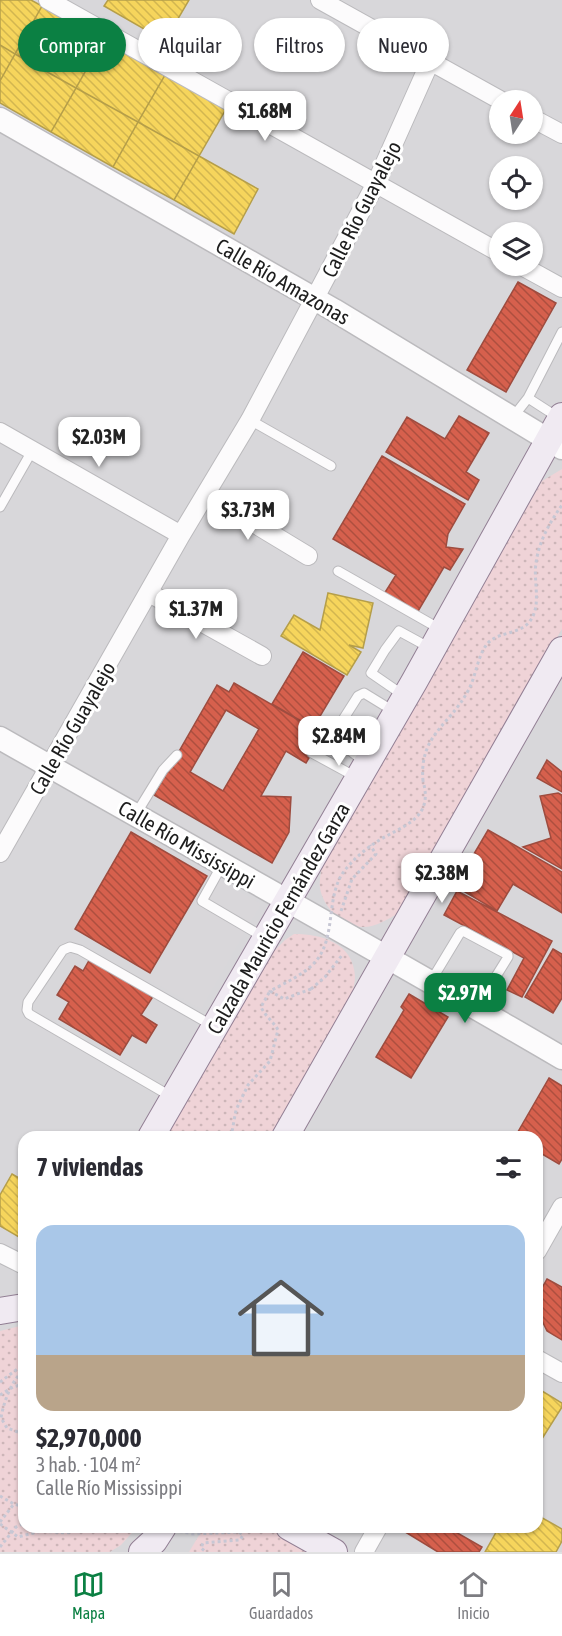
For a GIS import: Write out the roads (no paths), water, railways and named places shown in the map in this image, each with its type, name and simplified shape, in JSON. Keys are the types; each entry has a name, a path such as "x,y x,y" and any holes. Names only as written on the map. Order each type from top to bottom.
{"main road":[{"name":"Calzada Mauricio Fernández Garza","path":"155,1131 401,705 480,560 559,431"},
{"path":"288,1131 562,650"},
{"path":"0,1311 18,1308"},
{"path":"142,1552 159,1533"},
{"path":"300,1533 334,1552"}],"street":[{"path":"48,0 489,247"},
{"path":"320,0 357,21"},
{"name":"Calle Río Guayalejo","path":"0,854 181,535 250,420 376,183 426,72"},
{"path":"448,72 489,94"},
{"name":"Calle Río Amazonas","path":"0,119 315,299 513,417 559,431"},
{"path":"543,124 562,134"},
{"path":"540,276 562,288"},
{"path":"0,432 181,535"},
{"path":"207,495 308,556"},
{"path":"149,593 262,656"},
{"name":"Calle Río Mississippi","path":"0,738 431,981 562,1058"},
{"path":"543,1240 562,1207"},
{"path":"0,1253 18,1262"},
{"path":"543,1362 562,1373"},
{"path":"364,1552 375,1533"}],"lane":[{"path":"513,417 528,398 562,332"},
{"path":"528,398 559,431"},
{"path":"250,420 331,466"},
{"path":"0,507 32,451"},
{"path":"338,571 437,640"},
{"path":"401,705 371,673 399,631 437,640"},
{"path":"362,771 332,737 358,696 364,693 401,705"},
{"path":"312,753 362,771"},
{"path":"135,815 163,770 177,755"},
{"path":"222,865 202,901 266,939"},
{"path":"431,981 463,931 508,955 477,1008"},
{"path":"173,1098 29,1014 28,1002 63,950 73,947 215,1027"}]}
